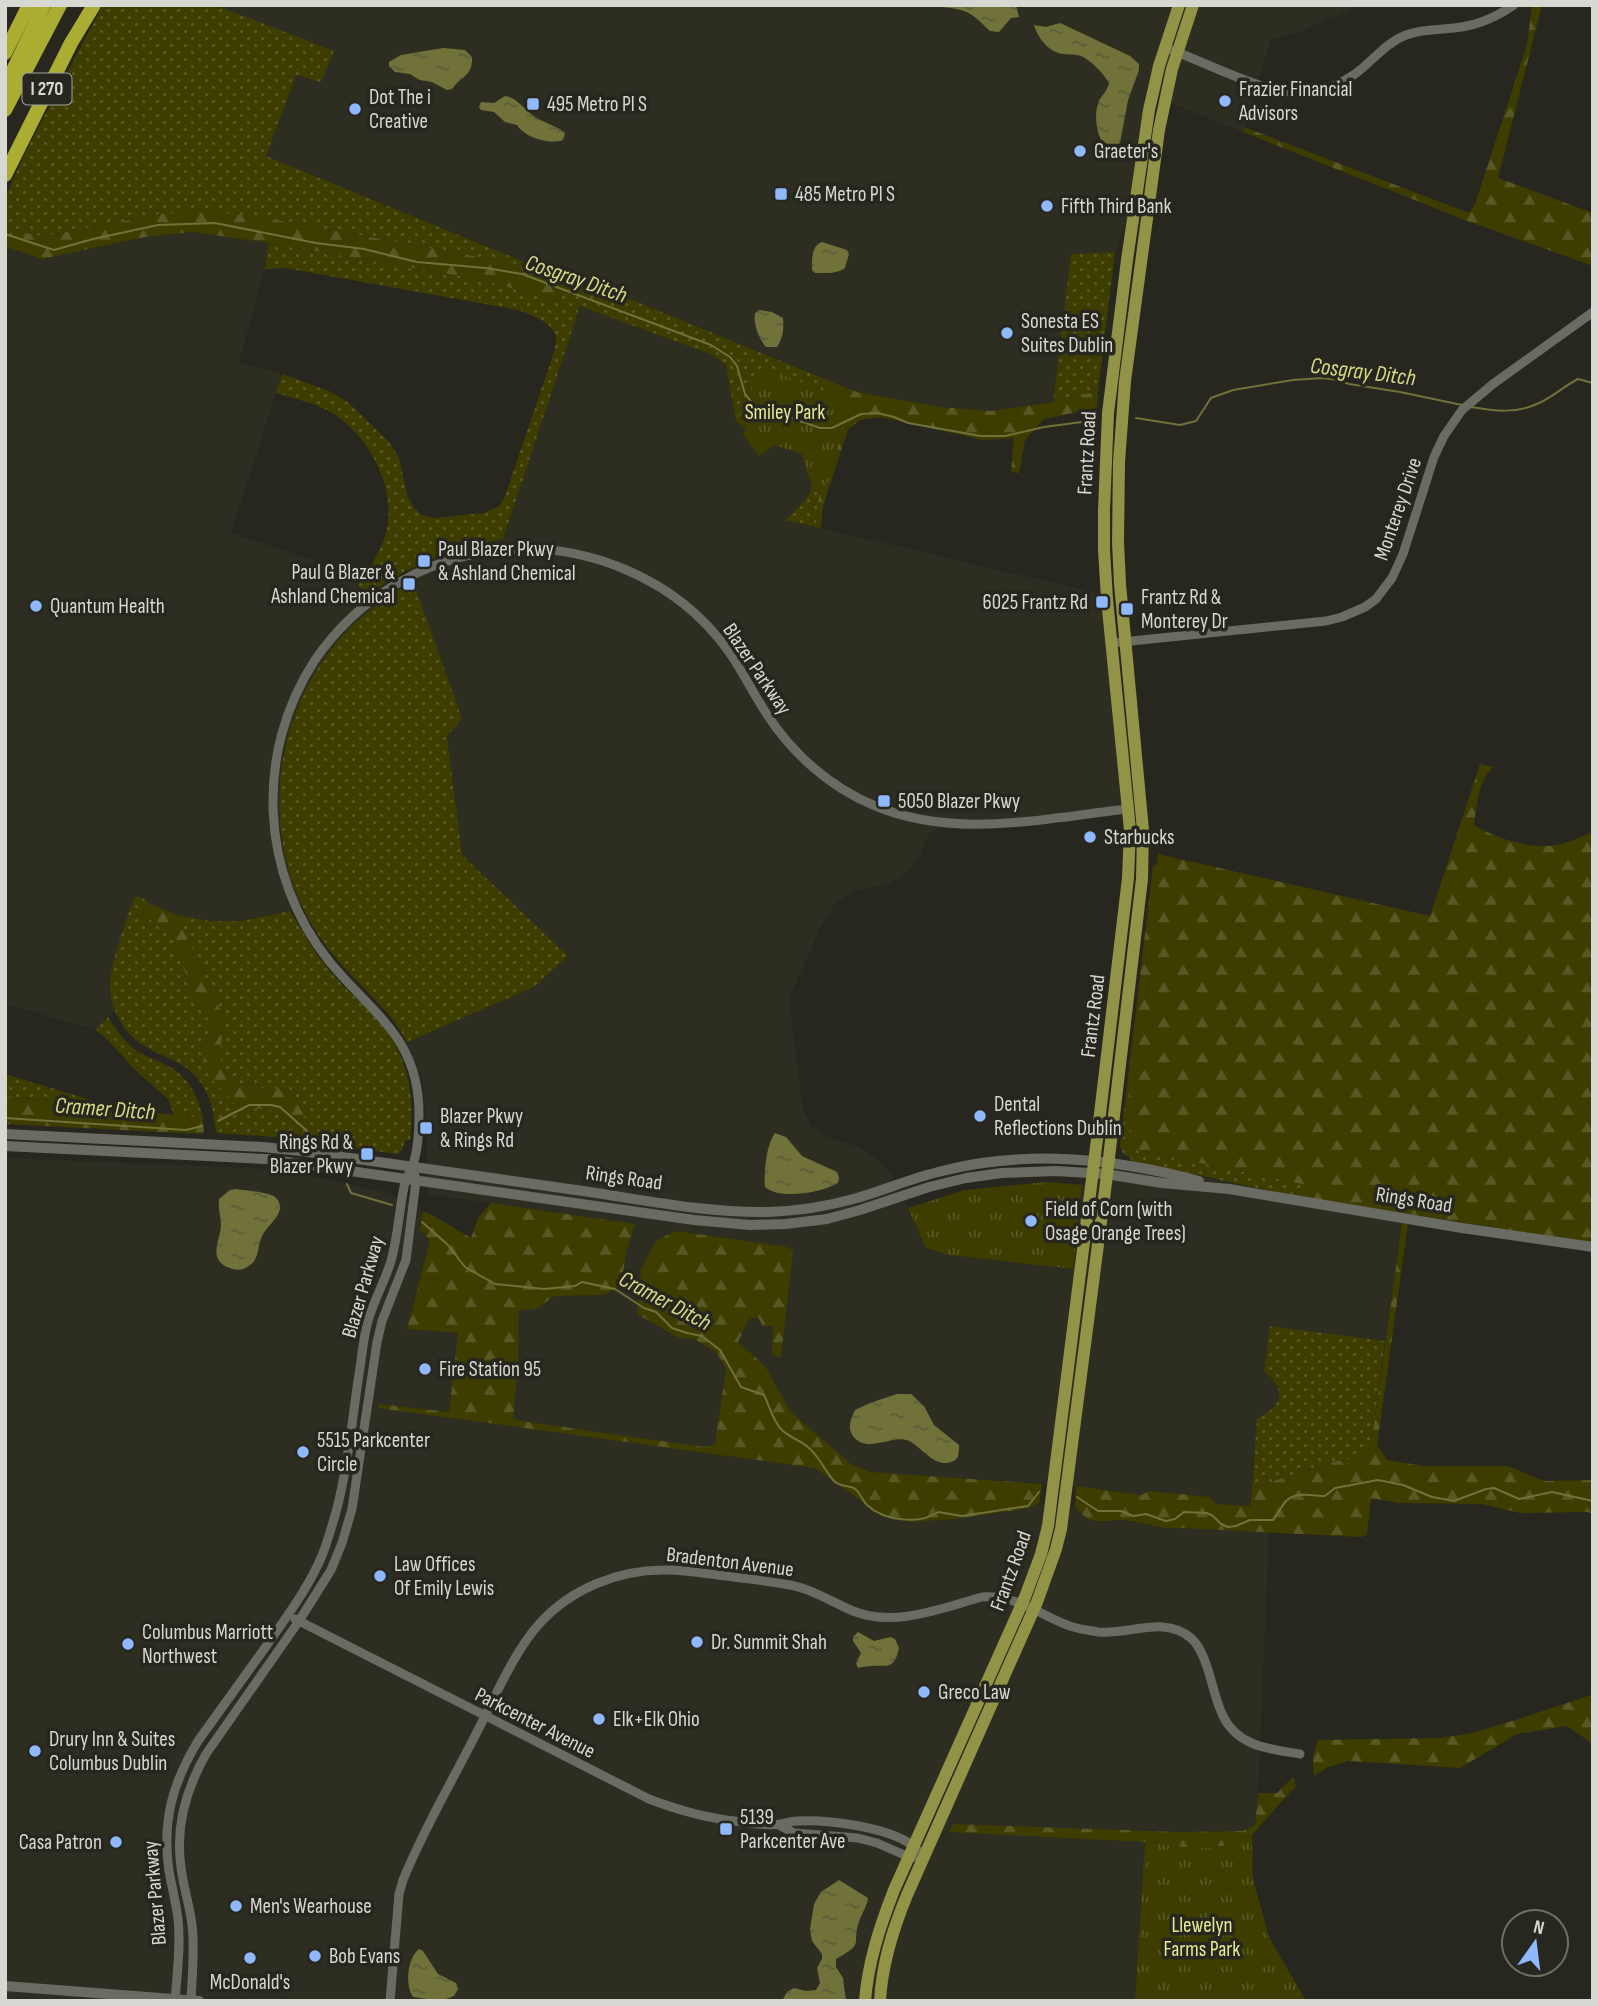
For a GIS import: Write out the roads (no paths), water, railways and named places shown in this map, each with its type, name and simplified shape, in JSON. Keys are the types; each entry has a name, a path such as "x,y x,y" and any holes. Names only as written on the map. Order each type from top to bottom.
{"highway":[{"path":"5,53 29,5"},
{"path":"5,87 44,5"},
{"name":"I 270","path":"5,110 60,5"},
{"name":"I 270","path":"5,175 50,83 94,5"}],"main road":[{"name":"Frantz Road","path":"866,2001 871,1962 880,1926 912,1852 1056,1549 1061,1528 1100,1168 1128,878 1130,830 1135,809 1123,753 1118,542 1121,429 1141,257 1179,5"},
{"path":"1171,49 1185,5"},
{"name":"Frantz Road","path":"1100,1168 1142,874 1119,643 1106,585 1104,527 1108,413 1146,127 1159,66 1171,49 1193,5"},
{"path":"1104,527 1118,542"},
{"name":"Rings Road","path":"5,1134 263,1147 705,1209 746,1212 826,1206 856,1199 925,1175 997,1159 1054,1158 1162,1183 1229,1189 1593,1247"},
{"name":"Rings Road","path":"5,1146 266,1159 694,1220 750,1225 827,1219 966,1178 1028,1171 1100,1168"},
{"name":"Frantz Road","path":"880,2001 892,1933 1028,1607"},
{"path":"871,1962 873,2001"},
{"path":"5,1986 199,2001"}],"street":[{"path":"1171,49 1274,91 1307,93 1332,87 1355,74 1393,41 1404,36 1423,30 1477,24 1514,5"},
{"name":"Monterey Drive","path":"1119,643 1326,621 1365,607 1376,599 1395,573 1434,457 1444,436 1462,410 1469,402 1593,312"},
{"name":"Blazer Parkway","path":"191,2001 192,1926 178,1838 187,1793 206,1754 299,1621 331,1570 352,1509 382,1321 406,1260 418,1102 405,1048 383,1018 325,956 304,924 289,893 274,832 272,803 280,739 291,705 320,653 350,619 373,599 406,578 458,557 492,551 551,550 582,555 606,562 654,584 691,611 728,650 770,719 792,747 829,780 873,805 922,820 966,825 1135,809"},
{"name":"Blazer Parkway","path":"175,2000 179,1950 178,1920 169,1869 167,1838 168,1814 175,1787 198,1741 288,1615 323,1555 338,1507 366,1330 393,1254 411,1180"},
{"name":"Bradenton Avenue","path":"390,2001 398,1903 403,1880 511,1665 539,1623 564,1602 612,1577 634,1572 679,1570 793,1585 854,1611 879,1617 901,1617 982,1597 999,1597 1070,1626 1101,1632 1154,1627 1175,1628 1193,1639 1204,1657 1223,1716 1237,1736 1258,1747 1300,1754"},
{"name":"Parkcenter Avenue","path":"288,1615 617,1784 666,1806 720,1820 779,1825 794,1833 858,1838 923,1857"}],"water":[{"path":"940,5 1016,5 1019,17 1011,18 999,32 990,31 967,12"},
{"path":"1060,23 1130,56 1139,64 1128,100 1120,143 1111,147 1105,146 1098,130 1098,104 1108,86 1107,79 1085,58 1059,53 1049,48 1041,40 1034,25 1046,27"},
{"path":"443,48 465,50 472,57 471,68 452,89 447,90 410,74 395,72 389,66 389,62 401,55"},
{"path":"505,96 565,133 563,140 537,139 517,125 505,122 494,112 481,110 479,107 481,102 494,103"},
{"path":"822,242 847,250 849,254 845,268 827,273 815,273 812,270 814,250"},
{"path":"759,310 772,312 783,318 783,333 777,347 766,347 759,336 755,313"},
{"path":"775,1133 786,1137 802,1156 837,1172 838,1183 822,1190 801,1194 780,1193 765,1187 766,1159"},
{"path":"230,1190 270,1195 277,1199 280,1207 279,1213 262,1236 253,1262 238,1270 223,1265 216,1250 221,1226 219,1199"},
{"path":"897,1394 911,1394 924,1406 934,1425 959,1445 956,1460 939,1462 903,1439 865,1444 853,1436 850,1426 855,1410"},
{"path":"858,1632 874,1641 890,1637 895,1639 899,1648 895,1660 886,1666 858,1668 856,1663 861,1653 853,1637"},
{"path":"839,1880 868,1898 857,1927 855,1946 836,1959 836,1967 843,1978 846,2001 782,2001 787,1992 794,1988 816,1990 820,1983 817,1968 822,1954 812,1941 810,1929 814,1904 821,1892"},
{"path":"419,1949 438,1974 456,1983 458,1989 454,1996 441,2001 413,1997 408,1972"}],"waterway":[{"name":"Cosgray Ditch","path":"5,234 54,250 158,225 215,223 316,243 364,249 417,262 522,274 711,345 730,357 737,366 745,394 754,405 820,428 832,428 861,414 878,413 908,423 981,436 1005,436 1044,427 1097,420"},
{"name":"Cosgray Ditch","path":"1136,418 1180,425 1196,421 1211,398 1233,390 1323,378 1462,405"},
{"name":"Cosgray Ditch","path":"1471,407 1522,409 1544,401 1578,379 1593,383"},
{"name":"Cramer Ditch","path":"218,1121 249,1105 280,1107 319,1144"},
{"name":"Cramer Ditch","path":"5,1118 186,1130 202,1126"},
{"name":"Cramer Ditch","path":"347,1184 351,1193 392,1205"},
{"name":"Cramer Ditch","path":"422,1222 447,1244 465,1267 495,1284 544,1289 575,1286 582,1282 615,1289 644,1308 656,1312 672,1328 702,1336 720,1350 741,1387 764,1395 781,1429 812,1451 834,1481 854,1488 867,1505 883,1515 912,1520 938,1512 962,1516 1028,1506 1039,1492"},
{"name":"Cramer Ditch","path":"1077,1497 1098,1511 1121,1511 1133,1516 1146,1514 1166,1521 1175,1519 1184,1512 1207,1513 1228,1527 1250,1520 1273,1520 1286,1501 1295,1496 1325,1496 1335,1488 1378,1480 1454,1501 1494,1488 1519,1499 1552,1492 1593,1501"}],"place":[{"name":"Frazier Financial Advisors","path":"1225,101"},
{"name":"495 Metro Pl S","path":"533,104"},
{"name":"Dot The i Creative","path":"355,109"},
{"name":"Graeter's","path":"1080,151"},
{"name":"485 Metro Pl S","path":"781,194"},
{"name":"Fifth Third Bank","path":"1047,206"},
{"name":"Sonesta ES Suites Dublin","path":"1007,333"},
{"name":"Paul Blazer Pkwy & Ashland Chemical","path":"424,561"},
{"name":"Paul G Blazer & Ashland Chemical","path":"409,584"},
{"name":"6025 Frantz Rd","path":"1102,602"},
{"name":"Quantum Health","path":"36,606"},
{"name":"Frantz Rd & Monterey Dr","path":"1127,609"},
{"name":"5050 Blazer Pkwy","path":"884,801"},
{"name":"Starbucks","path":"1090,837"},
{"name":"Dental Reflections Dublin","path":"980,1116"},
{"name":"Blazer Pkwy & Rings Rd","path":"426,1128"},
{"name":"Rings Rd & Blazer Pkwy","path":"367,1154"},
{"name":"Field of Corn (with Osage Orange Trees)","path":"1031,1221"},
{"name":"Fire Station 95","path":"425,1369"},
{"name":"5515 Parkcenter Circle","path":"303,1452"},
{"name":"Law Offices Of Emily Lewis","path":"380,1576"},
{"name":"Dr. Summit Shah","path":"697,1642"},
{"name":"Columbus Marriott Northwest","path":"128,1644"},
{"name":"Greco Law","path":"924,1692"},
{"name":"Elk+Elk Ohio","path":"599,1719"},
{"name":"Drury Inn & Suites Columbus Dublin","path":"35,1751"},
{"name":"5139 Parkcenter Ave","path":"726,1829"},
{"name":"Casa Patron","path":"116,1842"},
{"name":"Men's Wearhouse","path":"236,1906"},
{"name":"Bob Evans","path":"315,1956"},
{"name":"McDonald's","path":"250,1958"}],"park label":[{"name":"Smiley Park","path":"785,412"},
{"name":"Llewelyn Farms Park","path":"1202,1937"}]}
